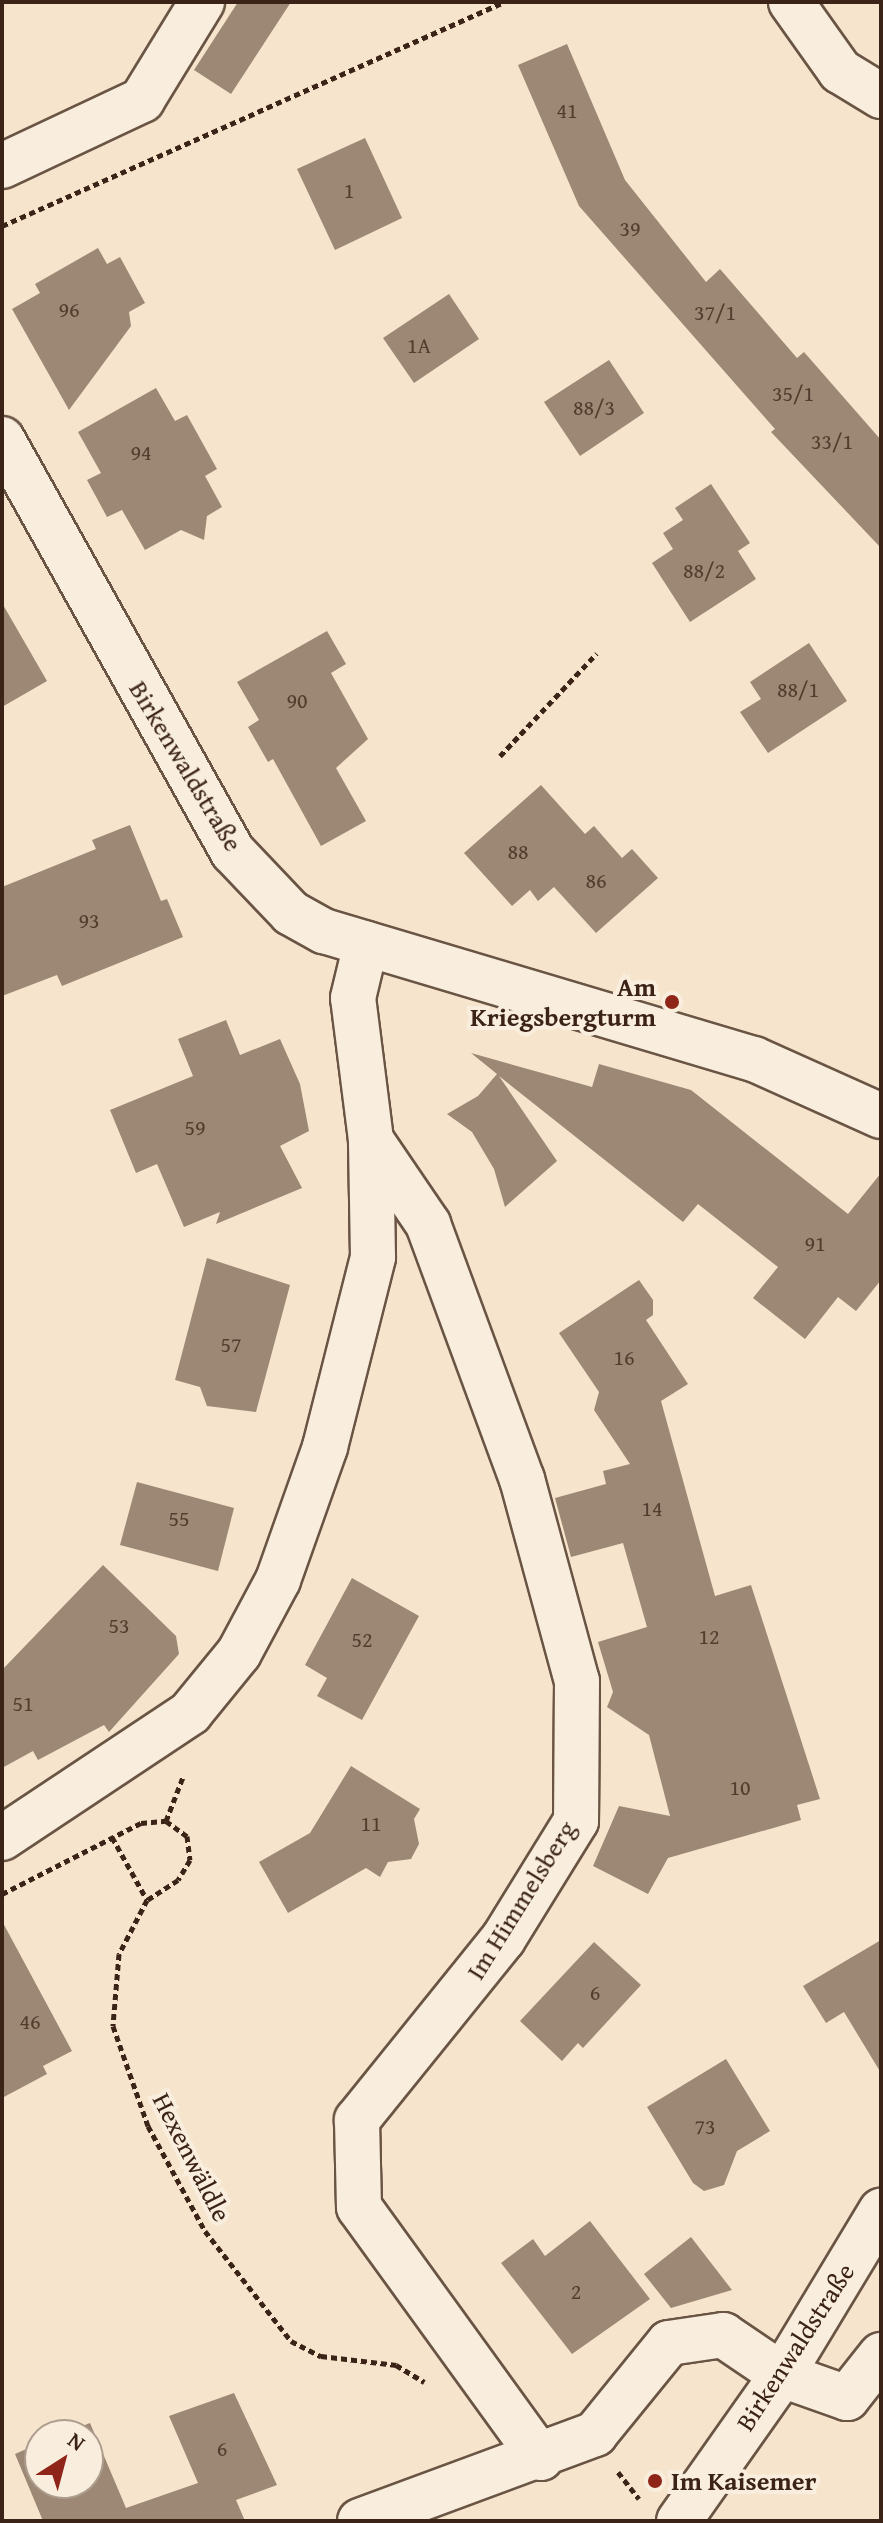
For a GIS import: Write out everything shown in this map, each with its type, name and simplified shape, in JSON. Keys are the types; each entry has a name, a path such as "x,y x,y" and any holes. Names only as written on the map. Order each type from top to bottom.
{"street":[{"path":"2,166 142,100 202,2"},
{"path":"791,2 840,71 881,96"},
{"name":"Birkenwaldstraße","path":"2,439 233,852 291,913 366,944 754,1059 881,1116"},
{"path":"2,1838 190,1713 239,1653 272,1592 325,1447 373,1257 371,1140 353,998 366,944"},
{"name":"Im Himmelsberg","path":"371,1140 428,1224 522,1479 577,1681 576,1821 503,1939 357,2120 359,2207 541,2458"},
{"name":"Birkenwaldstraße","path":"665,2514 782,2375 881,2211"},
{"path":"360,2521 541,2458 595,2434 669,2343 723,2335 782,2375 847,2398 881,2355"}],"path":[{"path":"2,226 504,2"},
{"path":"500,756 597,653"},
{"name":"Hexenwäldle","path":"2,1894 141,1823 166,1821 187,1836 190,1860 184,1870 147,1900 119,1954 113,2026 148,2126 205,2231 291,2341 321,2356 396,2365 433,2387"},
{"path":"112,1837 147,1900"},
{"path":"595,2434 631,2493 665,2514"}],"building":[{"path":"238,2 291,2 231,94 194,70"},
{"path":"567,44 625,180 706,282 720,269 797,358 804,352 881,440 881,548 771,432 775,429 579,206 518,65"},
{"path":"365,138 402,218 335,250 297,169"},
{"path":"98,248 107,264 120,257 145,303 129,312 131,326 69,410 12,309 40,293 35,284"},
{"path":"449,294 479,339 414,383 383,338"},
{"path":"609,360 644,413 580,456 544,402"},
{"path":"156,388 175,421 187,415 217,469 205,476 222,507 207,516 204,540 181,530 145,550 122,510 107,517 87,480 101,473 78,432"},
{"path":"711,484 750,543 738,551 756,579 690,622 652,563 673,549 663,533 683,520 675,508"},
{"path":"2,603 47,681 2,707"},
{"path":"327,631 346,664 331,673 368,739 336,768 366,821 321,846 273,759 268,762 248,727 259,720 237,682"},
{"path":"809,643 847,701 768,753 740,712 761,699 750,682"},
{"path":"541,785 585,834 594,826 622,858 632,849 658,878 596,933 554,887 538,901 530,890 512,906 464,853"},
{"path":"130,825 161,901 167,899 183,937 62,986 57,975 2,996 2,887 96,849 92,840"},
{"path":"226,1020 240,1055 280,1039 300,1084 309,1131 280,1146 302,1188 216,1224 220,1212 184,1227 157,1164 136,1173 110,1110 193,1076 178,1039"},
{"path":"471,1053 592,1087 599,1064 691,1090 848,1214 881,1173 881,1280 856,1311 838,1297 805,1339 753,1298 778,1267 698,1204 683,1222 499,1076 557,1161 505,1207 494,1169 472,1132 447,1114 478,1096 497,1074"},
{"path":"207,1258 290,1285 256,1412 207,1406 200,1387 175,1380"},
{"path":"639,1280 653,1300 653,1315 646,1320 688,1384 661,1401 715,1596 751,1585 820,1799 797,1805 801,1820 668,1858 648,1894 593,1866 619,1806 670,1816 649,1735 607,1707 613,1692 598,1642 647,1627 623,1543 571,1557 555,1498 606,1484 603,1471 630,1464 594,1410 599,1392 559,1333"},
{"path":"137,1482 234,1508 218,1571 120,1545"},
{"path":"103,1565 176,1636 179,1654 109,1732 104,1725 38,1760 33,1751 2,1768 2,1670"},
{"path":"352,1578 419,1616 362,1720 317,1696 327,1678 305,1665"},
{"path":"351,1766 420,1809 414,1819 419,1844 411,1859 388,1862 380,1877 366,1868 288,1913 259,1862 310,1833"},
{"path":"2,1921 72,2051 43,2066 47,2074 2,2098"},
{"path":"881,1940 881,2073 844,2012 826,2023 803,1986"},
{"path":"594,1942 641,1985 583,2048 578,2043 562,2061 520,2021"},
{"path":"726,2059 770,2131 737,2151 724,2185 704,2191 693,2183 647,2107"},
{"path":"590,2221 650,2299 572,2354 501,2263 533,2239 545,2256"},
{"path":"691,2237 732,2290 671,2308 644,2274"},
{"path":"234,2393 277,2485 236,2500 245,2521 43,2521 34,2499 104,2499 104,2456 126,2508 198,2483 169,2416"},
{"path":"24,2450 24,2476 15,2454"}],"place":[{"name":"Am Kriegsbergturm","path":"672,1002"},
{"name":"Im Kaisemer","path":"655,2481"}]}
